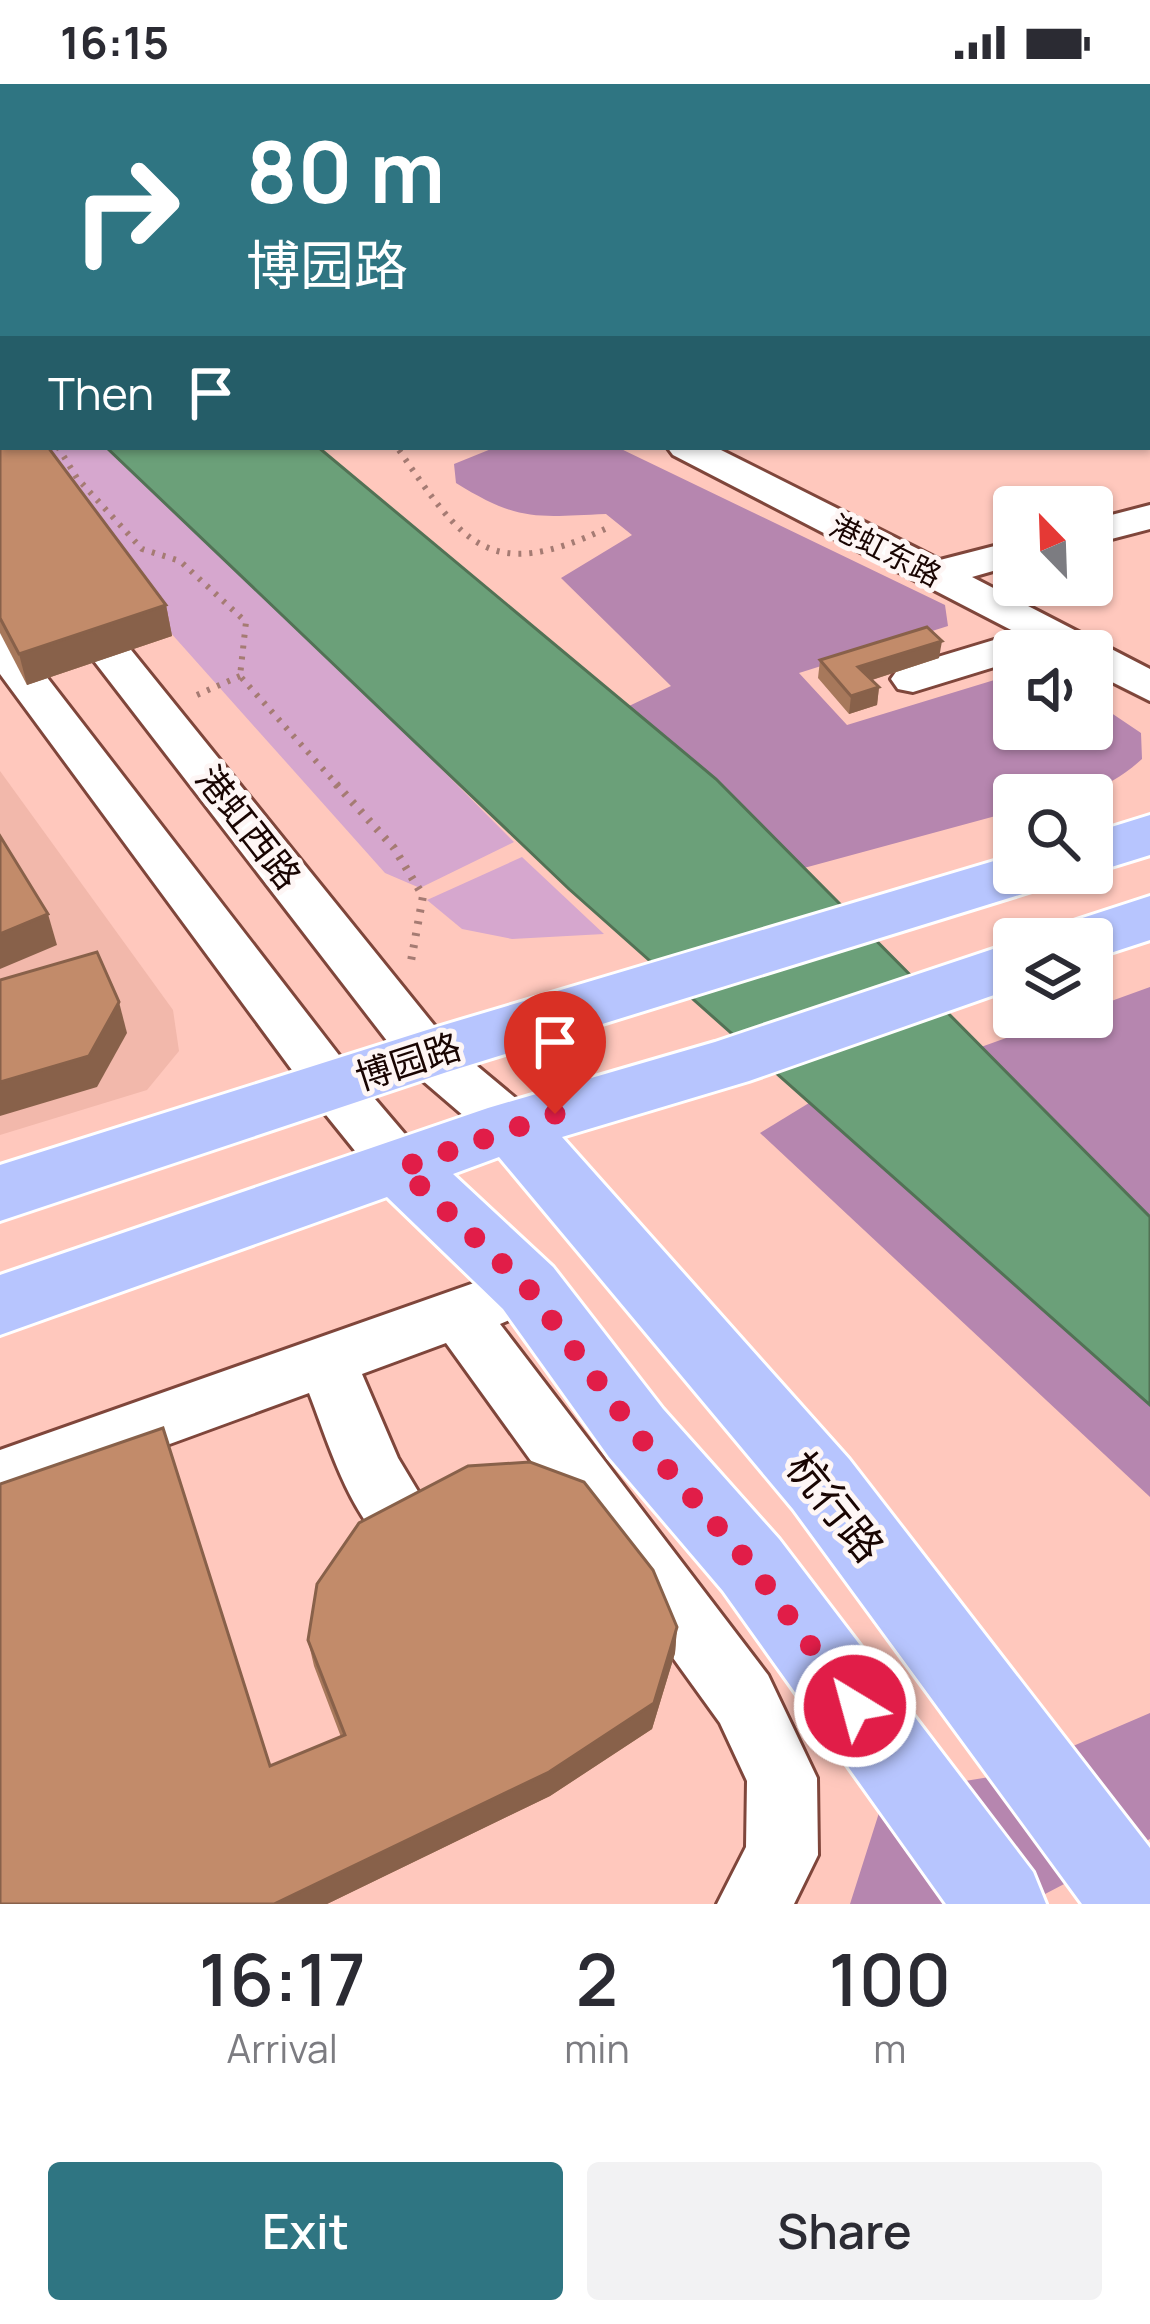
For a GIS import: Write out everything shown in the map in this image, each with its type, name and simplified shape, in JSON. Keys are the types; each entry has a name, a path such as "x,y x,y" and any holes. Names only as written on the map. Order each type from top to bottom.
{"main road":[{"path":"1113,846 1150,835"},
{"name":"博园路","path":"0,1193 427,1054 993,882"},
{"path":"1113,930 1150,917"},
{"path":"0,1305 512,1126 727,1064 989,973"},
{"name":"杭行路","path":"512,1126 821,1484 1113,1870"},
{"path":"401,1168 493,1301 636,1433 751,1565 994,1893"}],"street":[{"name":"港虹东路","path":"692,450 1044,630"},
{"name":"港虹西路","path":"0,513 427,1054 512,1126"},
{"path":"1113,527 1150,517"},
{"path":"932,575 993,559"},
{"path":"0,645 401,1168"},
{"path":"913,679 993,663"},
{"name":"港虹东路","path":"1113,666 1150,687"},
{"path":"0,1478 493,1301 744,1699 782,1778 782,1855 754,1904"},
{"path":"326,1361 390,1506 406,1528 419,1533 569,1533 621,1618 621,1635"},
{"path":"416,1587 470,1552 518,1533"}],"path":[{"path":"60,450 77,478 142,549 180,561 246,622 240,676 394,848 423,896 405,990 427,1054"},
{"path":"398,450 462,538 514,559 565,551 605,529"}],"shaded area":[{"path":"8,450 124,450 514,842 420,888 385,873"},
{"path":"109,450 322,450 716,779 1150,1217 1150,1405 569,889"},
{"path":"489,450 623,450 945,605 948,626 799,673 847,725 993,680 993,750 1113,750 1113,714 1141,733 1142,759 1113,780 1113,774 993,774 993,817 804,868 716,779 629,706 671,686 561,578 632,535 606,514 512,511 456,483 454,464"},
{"path":"0,771 173,1010 179,1051 147,1090 0,1135"},
{"path":"522,857 604,934 512,939 462,929 427,900"},
{"path":"1150,987 1150,1217 981,1047 1006,1038 1113,1038 1113,1000"},
{"path":"809,1103 1150,1405 1150,1497 760,1133"},
{"path":"1150,1713 1150,1839 1026,1904 850,1904 885,1794 1008,1774"}],"building":[{"path":"0,450 50,450 166,605 19,654 0,618"},
{"path":"927,627 942,641 858,667 879,687 851,696 820,660"},
{"path":"0,836 48,914 0,934"},
{"path":"97,952 119,1002 89,1056 0,1082 0,980"},
{"path":"163,1428 270,1766 345,1735 308,1640 317,1584 359,1523 468,1466 530,1462 584,1482 653,1570 677,1627 654,1703 549,1772 274,1904 0,1904 0,1484"}],"route":[{"path":"555,1114 401,1168 528,1288 636,1433 751,1565 855,1706"}]}
